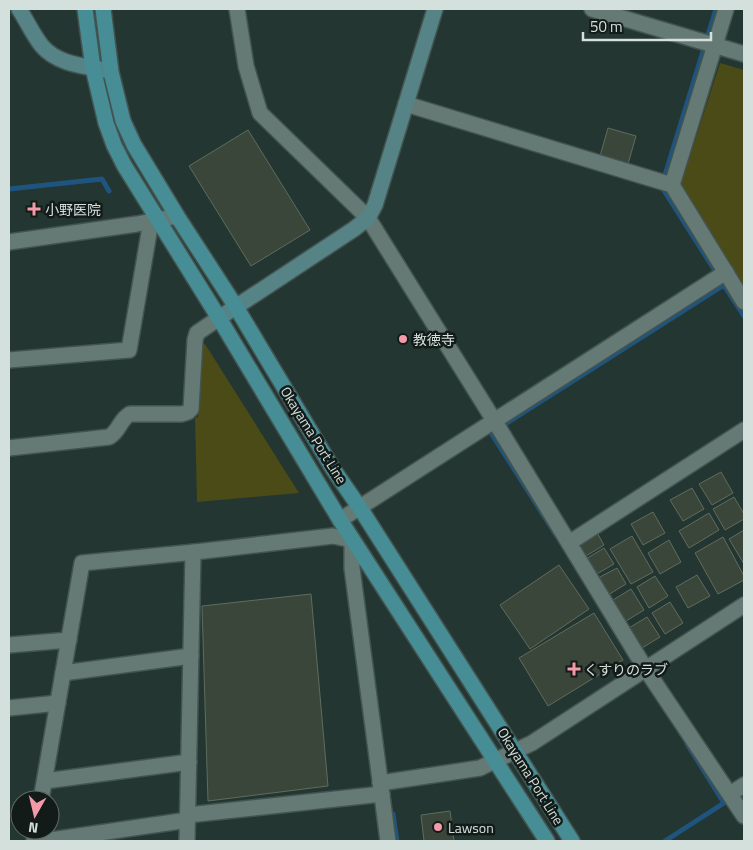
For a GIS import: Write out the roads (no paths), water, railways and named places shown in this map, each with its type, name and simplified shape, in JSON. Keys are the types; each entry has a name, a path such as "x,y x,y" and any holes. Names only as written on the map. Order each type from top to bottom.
{"main road":[{"name":"Okayama Port Line","path":"85,9 92,68 106,123 124,165 155,220 219,318 352,540 547,841"},
{"name":"Okayama Port Line","path":"103,9 111,72 123,121 134,145 236,307 334,469 572,841"}],"street":[{"path":"19,9 43,47 56,57 74,64 111,72"},
{"path":"237,9 246,66 260,112 368,218 569,543 642,671 744,816"},
{"path":"9,448 109,437 114,434 126,416 130,414 182,414 191,409 197,333 368,218 375,205 435,9"},
{"path":"592,9 744,54"},
{"path":"666,183 709,44 726,9"},
{"path":"406,104 666,183 721,275 744,302"},
{"path":"9,242 138,224 177,216"},
{"path":"9,360 129,350 155,220"},
{"path":"340,520 497,426 721,275"},
{"path":"569,543 744,430"},
{"path":"43,790 82,563 332,536 352,540 352,568 388,841"},
{"path":"187,841 193,552"},
{"path":"44,841 105,837 188,818 381,789 480,768 532,743 744,605"},
{"path":"9,645 69,640"},
{"path":"63,673 191,656"},
{"path":"9,708 58,703"},
{"path":"45,781 189,762"},
{"path":"730,794 744,785"}],"waterway":[{"path":"716,9 665,175 663,189 717,274"},
{"path":"9,189 102,179 109,191"},
{"path":"723,284 744,316"},
{"path":"556,535 491,433 724,285"},
{"path":"665,841 724,803 687,744"},
{"path":"744,794 744,800"},
{"path":"393,814 397,841"}],"place":[{"name":"小野医院","path":"34,209"},
{"name":"教徳寺","path":"403,339"},
{"name":"くすりのラブ","path":"574,669"},
{"name":"Lawson","path":"438,827"}]}
